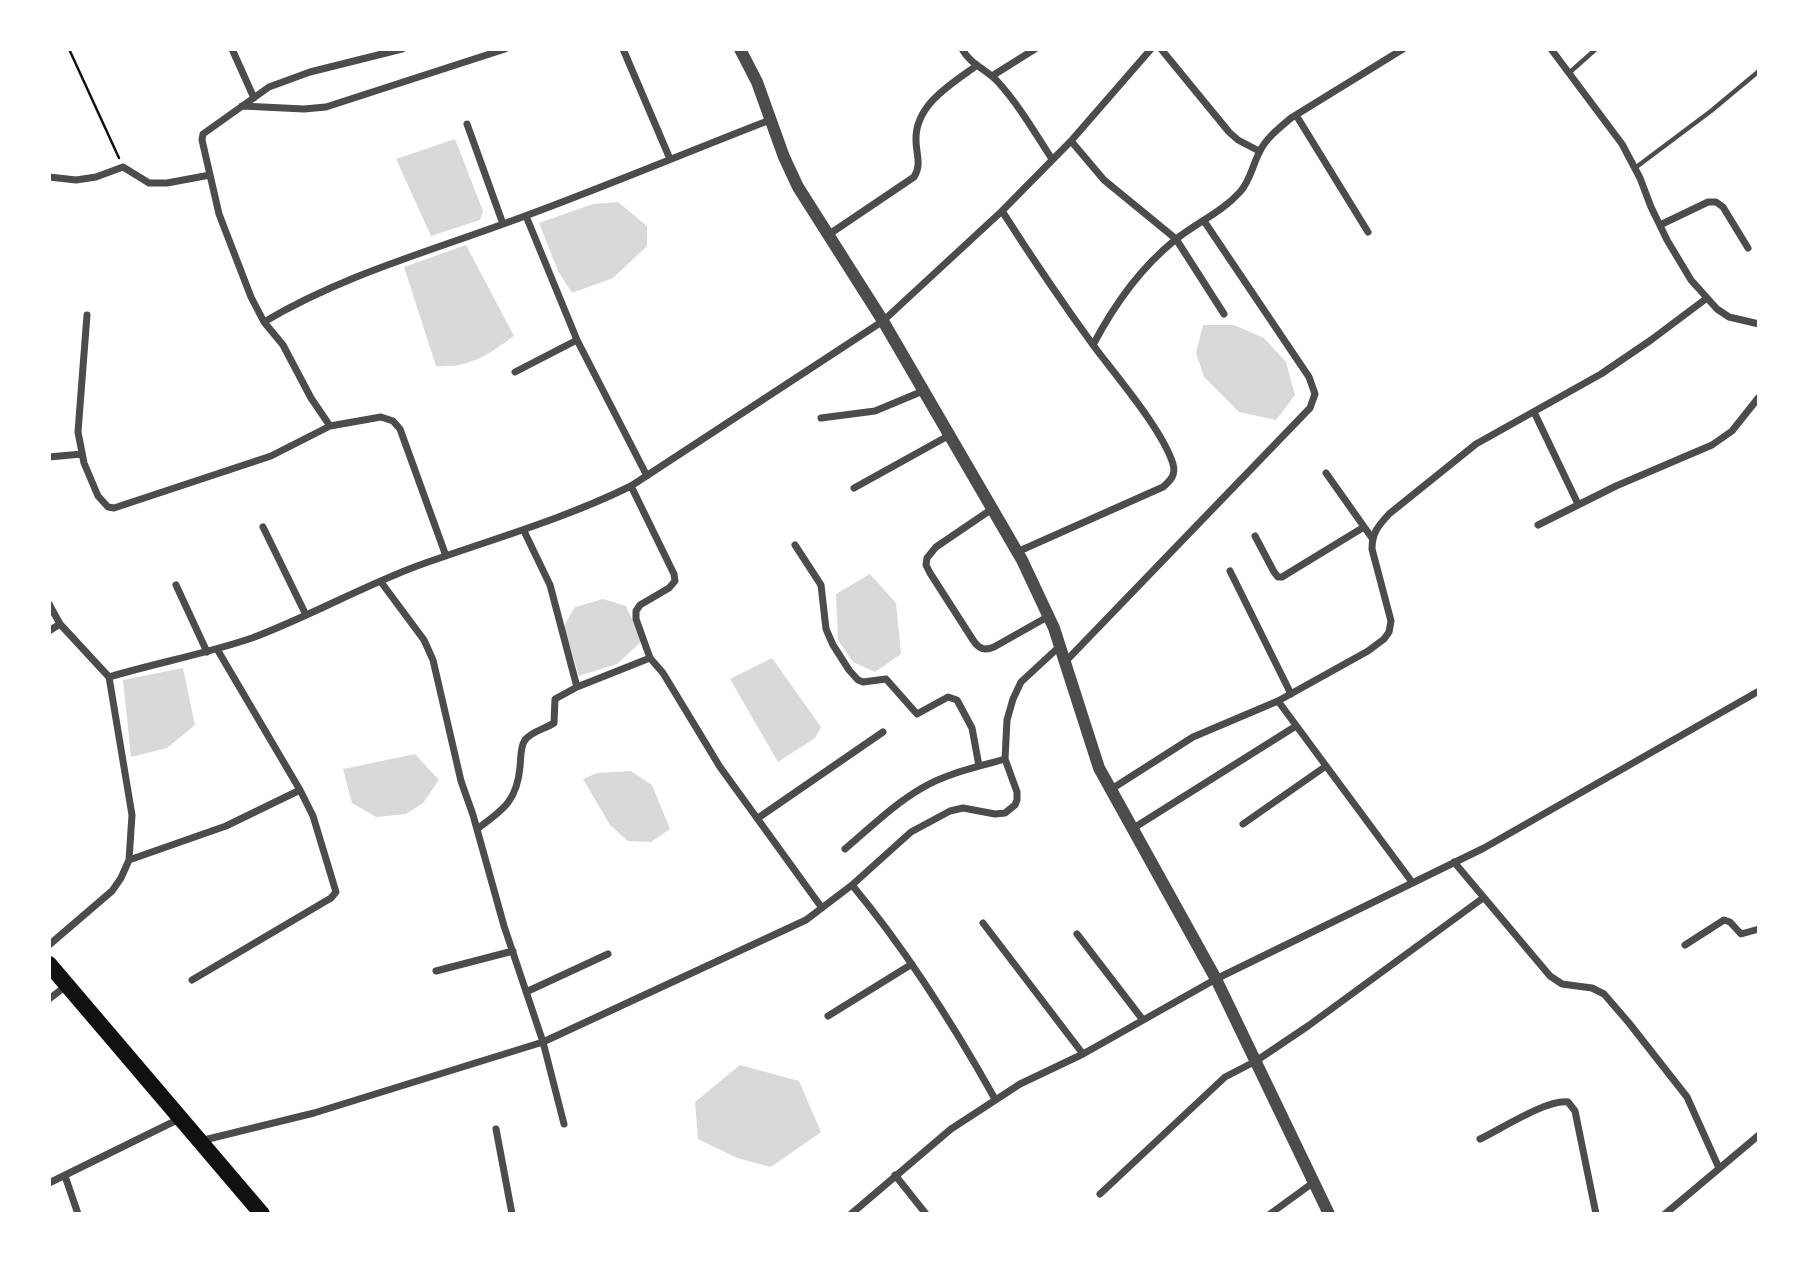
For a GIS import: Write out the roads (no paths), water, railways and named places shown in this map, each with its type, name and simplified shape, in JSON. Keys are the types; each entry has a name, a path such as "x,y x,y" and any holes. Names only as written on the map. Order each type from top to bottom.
{"main road":[{"path":"49,964 262,1214"}],"street":[{"path":"232,49 254,98"},
{"path":"330,426 311,398 283,345 264,322 251,297 219,214 202,140 203,134 269,88 310,72 402,49"},
{"path":"242,106 304,109 326,107 505,49"},
{"path":"623,49 670,159"},
{"path":"740,49 757,82 798,187 883,321 1017,552 1049,616 1099,768 1216,979 1329,1214"},
{"path":"962,49 976,66 992,76 1009,95 1052,159"},
{"path":"992,76 1035,49"},
{"path":"108,677 217,649 446,556 524,531 597,503 631,486 883,321 1002,211 1071,141 1151,49"},
{"path":"1161,49 1220,122 1238,140 1259,151"},
{"path":"1093,345 1109,314 1127,289 1176,239 1240,193 1248,181 1259,151 1275,132 1296,115 1403,49"},
{"path":"1551,49 1622,144 1678,260 1717,309 1729,317 1759,324"},
{"path":"828,235 914,177 919,167 915,139 922,118 940,93 976,66"},
{"path":"1296,115 1368,232"},
{"path":"264,322 321,292 395,261 503,225 626,179 770,120"},
{"path":"467,124 503,225"},
{"path":"1071,141 1104,180 1176,239 1224,314"},
{"path":"49,177 57,180 86,178 123,167 149,183 167,183 210,175"},
{"path":"1660,226 1708,202 1716,202 1723,207 1748,248"},
{"path":"1002,211 1167,450 1174,467 1174,474 1163,487 1017,552"},
{"path":"526,216 578,340 647,476"},
{"path":"1065,662 1293,426 1313,401 1315,394 1309,377 1204,221"},
{"path":"1110,790 1193,737 1278,701 1368,651 1384,639 1390,632 1391,621 1372,549 1372,538 1375,530 1389,514 1476,444 1628,357 1707,298"},
{"path":"87,315 78,432 82,454 98,496 108,507 114,508 271,456 330,426 381,417 393,421 400,429 446,556"},
{"path":"515,372 578,340"},
{"path":"821,418 875,411 923,391"},
{"path":"1538,525 1578,504 1712,445 1732,430 1759,397"},
{"path":"1534,412 1578,504"},
{"path":"854,488 948,436"},
{"path":"49,457 82,454"},
{"path":"1326,473 1372,538"},
{"path":"631,486 674,573 675,581 670,588 639,605 636,611 636,619 650,658 663,673 720,767 822,908"},
{"path":"992,509 930,553 926,565 930,573 981,649 994,647 1049,616"},
{"path":"263,527 306,615"},
{"path":"1255,536 1275,575 1282,577 1364,527"},
{"path":"524,531 550,585 577,687"},
{"path":"795,545 821,585 826,629 849,670 858,680 886,678 917,714 948,697 957,700 972,728 979,766"},
{"path":"1230,572 1291,694"},
{"path":"381,582 424,640 433,660 461,781 543,1042 564,1124"},
{"path":"176,585 207,652"},
{"path":"49,604 60,624 108,677 132,815 129,860 113,891 49,945"},
{"path":"49,631 60,624"},
{"path":"200,1141 314,1113 543,1042 806,920 911,832 950,811 963,808 995,814 1005,813 1017,800 1017,792 1005,759 1007,720 1021,682 1060,646"},
{"path":"192,980 331,898 336,892 313,816 217,649"},
{"path":"477,829 505,808 513,797 519,782 522,746 526,738 554,723 555,699 577,687 650,658"},
{"path":"851,1214 951,1129 1020,1084 1083,1054 1216,979 1484,848 1759,691"},
{"path":"1278,701 1412,882"},
{"path":"1132,829 1296,726"},
{"path":"758,818 883,732"},
{"path":"845,849 882,817 923,788 1005,759"},
{"path":"1243,824 1326,766"},
{"path":"129,860 226,826 300,790"},
{"path":"1454,862 1550,976 1562,984 1592,988 1604,995 1629,1023 1687,1097 1719,1168"},
{"path":"852,884 891,932 958,1034 995,1099"},
{"path":"1100,1194 1212,1087 1256,1061 1424,943 1483,898"},
{"path":"1685,944 1724,920 1730,922 1741,934 1759,929"},
{"path":"983,923 1083,1054"},
{"path":"1077,934 1143,1020"},
{"path":"436,971 513,951"},
{"path":"526,992 608,954"},
{"path":"828,1016 912,964"},
{"path":"49,999 67,986"},
{"path":"1480,1139 1544,1107 1568,1102 1575,1111 1596,1214"},
{"path":"49,1183 180,1119"},
{"path":"496,1129 512,1214"},
{"path":"1665,1214 1759,1135"},
{"path":"895,1175 926,1214"},
{"path":"65,1176 78,1214"},
{"path":"1270,1214 1314,1182"}],"lane":[{"path":"1569,73 1596,49"},
{"path":"1635,168 1759,71"}]}
